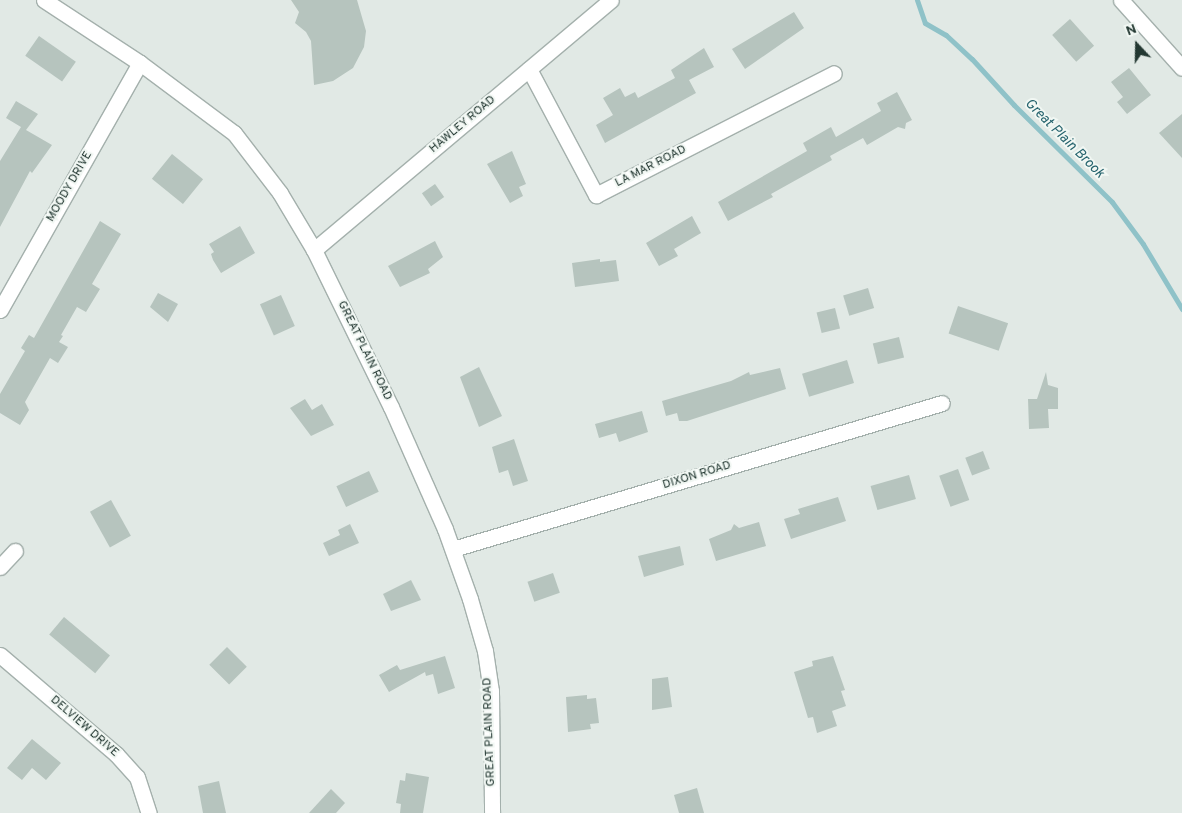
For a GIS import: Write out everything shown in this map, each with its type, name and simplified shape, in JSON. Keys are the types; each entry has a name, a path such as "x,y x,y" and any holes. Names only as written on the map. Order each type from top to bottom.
{"street":[{"name":"GREAT PLAIN ROAD","path":"44,0 140,63 234,133 280,193 314,250 391,407 453,549 485,651 488,675 492,813"},
{"name":"HAWLEY ROAD","path":"314,250 611,0"},
{"path":"1121,0 1182,68"},
{"name":"MOODY DRIVE","path":"0,310 140,63"},
{"name":"LA MAR ROAD","path":"529,69 596,195 834,73"},
{"name":"DIXON ROAD","path":"453,549 942,404"},
{"path":"0,567 14,551"},
{"name":"DELVIEW DRIVE","path":"0,655 116,754 137,778 149,813"}],"building":[{"path":"291,0 357,0 366,31 364,47 353,68 333,81 314,85 311,41 306,32 295,23 299,12"},
{"path":"794,12 804,28 745,69 732,49"},
{"path":"1070,19 1094,46 1076,62 1052,35"},
{"path":"39,36 76,62 62,81 25,56"},
{"path":"704,48 714,67 689,80 696,93 605,143 596,125 613,115 603,98 620,88 625,97 635,92 638,98 675,78 671,70"},
{"path":"1129,68 1151,95 1127,114 1117,102 1123,97 1111,82"},
{"path":"897,92 912,120 906,123 905,129 898,127 867,145 863,138 830,156 832,160 771,194 773,197 728,221 718,202 807,151 803,143 831,127 836,137 881,111 877,103"},
{"path":"16,101 38,114 26,130 52,145 32,173 30,171 0,227 0,161 21,127 6,118"},
{"path":"1182,114 1182,158 1159,133"},
{"path":"512,151 526,184 519,187 523,196 510,203 487,164"},
{"path":"172,154 203,179 183,204 152,179"},
{"path":"435,184 444,197 431,206 422,193"},
{"path":"692,216 701,233 674,249 678,256 659,266 646,243"},
{"path":"100,221 121,234 92,284 100,289 86,312 77,307 59,342 68,347 58,363 50,358 25,402 29,410 20,425 0,413 0,394 25,351 21,348 29,335 34,338"},
{"path":"240,226 255,253 221,273 213,260 211,254 214,252 209,244"},
{"path":"435,241 443,257 428,269 430,273 400,287 388,266"},
{"path":"600,259 600,262 616,260 619,281 575,287 572,263"},
{"path":"868,288 874,308 849,316 843,296"},
{"path":"158,293 178,304 168,322 150,307"},
{"path":"281,295 295,326 274,335 260,304"},
{"path":"958,306 1008,323 999,351 949,333"},
{"path":"835,308 840,328 822,333 817,313"},
{"path":"899,337 904,357 878,364 873,344"},
{"path":"847,360 854,383 809,397 802,374"},
{"path":"479,367 502,416 479,427 460,377"},
{"path":"780,368 786,389 687,421 679,421 677,413 666,416 662,401 731,381 749,372 750,375"},
{"path":"1046,372 1048,385 1058,388 1058,409 1048,409 1049,428 1029,429 1028,399 1037,399"},
{"path":"305,399 312,410 322,404 334,425 311,436 290,408"},
{"path":"642,411 648,432 619,442 616,433 599,438 595,424"},
{"path":"514,439 528,481 513,486 508,470 499,473 492,447"},
{"path":"983,451 990,469 972,476 965,458"},
{"path":"958,469 969,500 950,507 939,476"},
{"path":"369,471 379,492 346,507 336,486"},
{"path":"909,475 916,499 877,510 871,486"},
{"path":"838,497 846,521 791,539 784,519 800,514 798,509"},
{"path":"111,500 131,536 110,547 90,512"},
{"path":"759,522 766,546 716,561 709,539 731,530 734,524 739,528"},
{"path":"350,524 359,543 329,556 323,543 340,535 338,530"},
{"path":"680,546 684,565 644,577 638,556"},
{"path":"553,573 560,593 534,602 527,582"},
{"path":"411,580 421,600 391,611 383,594"},
{"path":"64,617 110,656 95,673 49,635"},
{"path":"227,647 247,667 229,684 209,665"},
{"path":"445,656 455,688 438,694 433,674 426,676 425,672 389,692 379,675 397,665 400,670"},
{"path":"833,656 845,690 841,691 846,706 832,711 837,726 817,733 813,717 808,718 794,672 813,666 812,661"},
{"path":"668,677 672,707 652,710 652,679"},
{"path":"587,695 587,699 596,698 599,723 590,724 591,729 568,732 566,697"},
{"path":"32,739 61,763 46,780 32,768 22,780 7,768"},
{"path":"406,773 429,777 423,813 400,813 401,804 396,803 400,780 405,781"},
{"path":"219,781 226,813 203,813 198,786"},
{"path":"697,788 704,813 679,813 674,795"},
{"path":"331,789 345,803 336,813 309,813"}],"waterway":[{"name":"Great Plain Brook","path":"917,0 925,23 946,35 972,59 1014,105 1112,202 1143,244 1182,309"}]}
